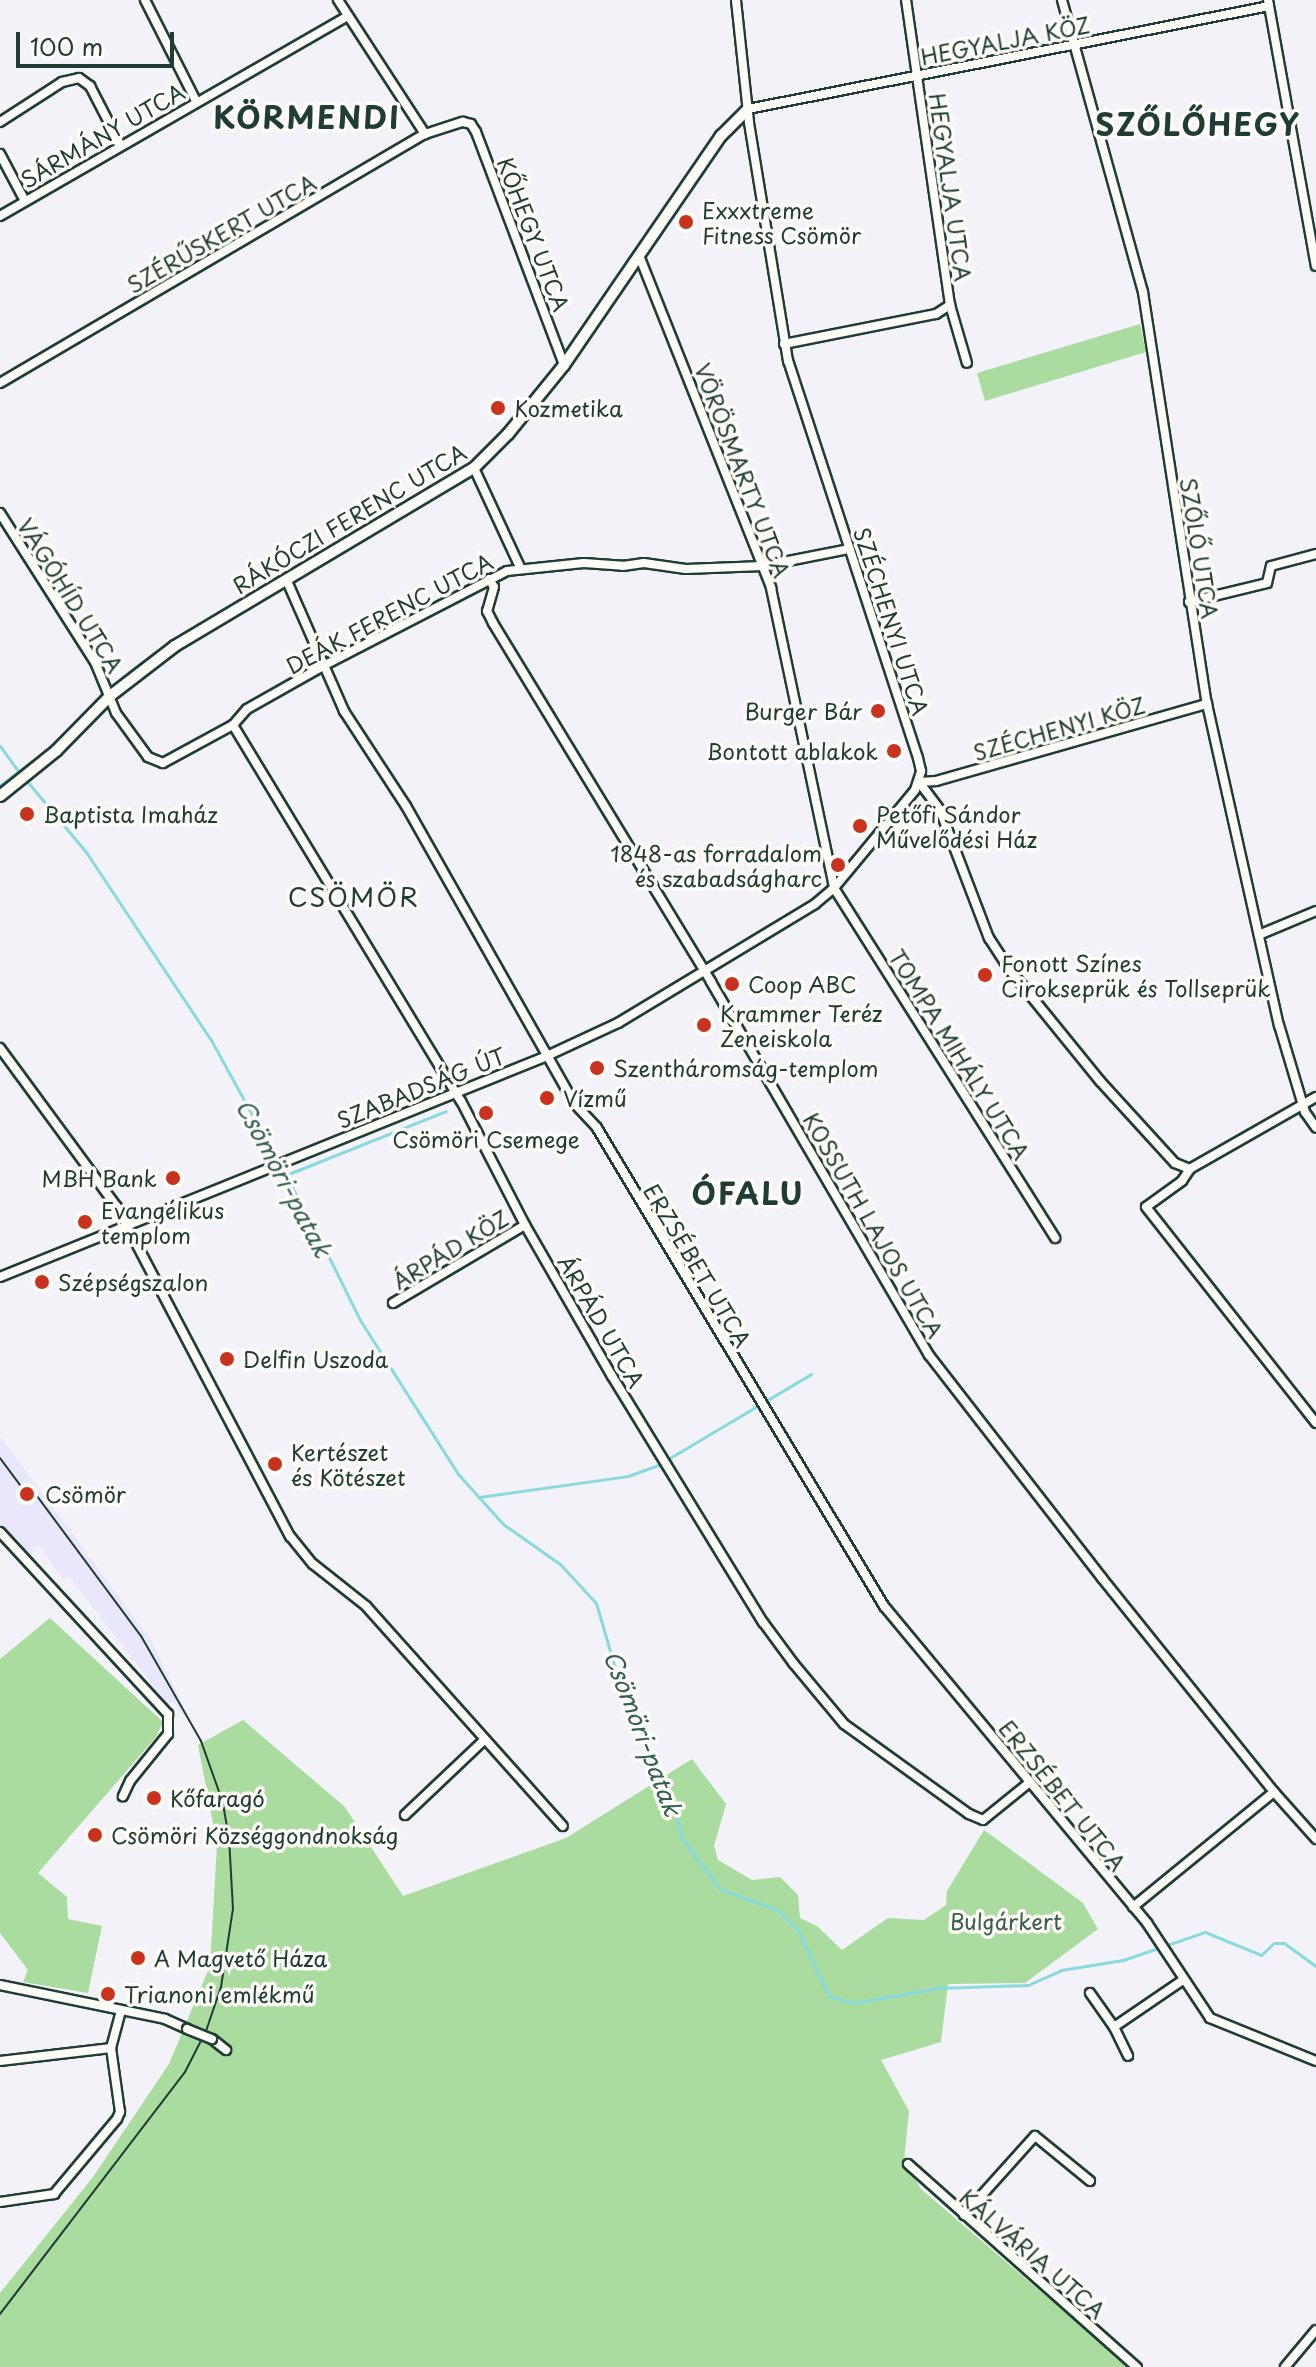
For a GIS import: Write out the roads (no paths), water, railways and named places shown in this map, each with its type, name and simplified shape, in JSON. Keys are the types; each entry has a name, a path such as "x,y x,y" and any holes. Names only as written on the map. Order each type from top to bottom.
{"street":[{"path":"145,0 196,101"},
{"path":"338,0 425,134"},
{"name":"SZÉCHENYI UTCA","path":"736,0 748,109 784,344 918,758 919,782 935,799 989,938 1009,969 1111,1093 1175,1163 1190,1169"},
{"name":"HEGYALJA UTCA","path":"784,344 936,314 950,305 906,0"},
{"name":"SZŐLŐ UTCA","path":"1062,0 1143,292 1207,704 1279,1025 1305,1112 1316,1128"},
{"path":"1269,3 1316,266"},
{"name":"HEGYALJA KÖZ","path":"748,109 1074,46 1269,3"},
{"name":"SÁRMÁNY UTCA","path":"0,216 120,144 348,16"},
{"path":"0,122 62,82 79,78 90,86 120,144"},
{"name":"RÁKÓCZI FERENC UTCA","path":"0,796 56,751 110,696 175,646 474,468 508,434 564,365 721,136 748,109"},
{"name":"SZÉRŰSKERT UTCA","path":"0,383 425,134 463,122"},
{"name":"KŐHEGY UTCA","path":"463,122 471,124 476,132 564,365"},
{"path":"0,154 25,201"},
{"name":"VÖRÖSMARTY UTCA","path":"640,258 763,566 834,888"},
{"path":"950,305 967,363"},
{"path":"474,468 520,567"},
{"name":"VÁGÓHÍD UTCA","path":"0,513 95,662 116,713 140,747 158,762"},
{"name":"DEÁK FERENC UTCA","path":"158,762 169,762 233,725 247,709 323,666 489,579 520,567 644,563 686,569 763,566 849,549"},
{"path":"1189,602 1267,583 1271,566 1316,554"},
{"name":"KOSSUTH LAJOS UTCA","path":"489,579 494,587 487,611 493,623 705,973 929,1355 1274,1792 1316,1839"},
{"name":"ERZSÉBET UTCA","path":"287,581 344,711 406,806 574,1103 597,1128 884,1606 1147,1923 1210,2018 1316,2061"},
{"name":"SZÉCHENYI KÖZ","path":"919,782 936,781 1207,704"},
{"name":"ÁRPÁD UTCA","path":"233,725 455,1092 525,1225 763,1622 844,1724 945,1798 983,1820 1030,1782"},
{"name":"SZABADSÁG ÚT","path":"0,1277 547,1056 618,1023 705,973 834,888 919,782"},
{"name":"TOMPA MIHÁLY UTCA","path":"834,888 1055,1238"},
{"path":"1261,934 1316,911"},
{"path":"0,1048 126,1225 290,1536 313,1564 366,1606 563,1826"},
{"path":"1316,1097 1190,1169 1182,1181 1146,1207 1316,1423"},
{"name":"ÁRPÁD KÖZ","path":"393,1303 525,1225"},
{"path":"0,1532 168,1714 168,1734 130,1781 123,1796"},
{"path":"405,1815 485,1739"},
{"path":"1133,1907 1274,1792"},
{"path":"1114,2027 1183,1980"},
{"path":"0,1985 165,2019 212,2039 226,2050"},
{"path":"1090,1993 1114,2027 1128,2056"},
{"path":"0,2202 54,2194 117,2119 120,2112 111,2048 121,2010"},
{"path":"0,2061 111,2048"},
{"path":"964,2215 1035,2136 1090,2181"},
{"name":"KÁLVÁRIA UTCA","path":"908,2164 1137,2367"},
{"path":"1285,2367 1316,2330"}],"waterway":[{"path":"122,678 144,661"},
{"path":"0,785 50,748 101,698"},
{"name":"Csömöri-patak","path":"0,746 21,775"},
{"name":"Csömöri-patak","path":"26,780 86,852 211,1040 318,1235 360,1320 458,1474 503,1524 560,1564 596,1603 622,1692 674,1803 681,1837 720,1889 777,1910 798,1930 829,1996 854,2003 938,1988 1028,1985 1061,1970 1123,1960 1205,1932 1261,1955 1274,1943 1284,1943 1316,1966"},
{"path":"286,1175 446,1111"},
{"path":"479,1497 628,1476 658,1465 811,1374"}],"tram line":[{"path":"0,1458 26,1493"},
{"path":"0,2314 185,2072 206,2031 221,1987 233,1909 229,1838 222,1800 201,1741 141,1636 32,1489"}],"place":[{"name":"Exxxtreme Fitness Csömör","path":"686,222"},
{"name":"Kozmetika","path":"498,408"},
{"name":"Burger Bár","path":"878,711"},
{"name":"Bontott ablakok","path":"894,751"},
{"name":"Baptista Imaház","path":"27,814"},
{"name":"Petőfi Sándor Művelődési Ház","path":"860,826"},
{"name":"1848-as forradalom és szabadságharc","path":"838,865"},
{"name":"Fonott Színes Cirokseprük és Tollseprük","path":"985,975"},
{"name":"Coop ABC","path":"732,984"},
{"name":"Krammer Teréz Zeneiskola","path":"704,1025"},
{"name":"Szentháromság-templom","path":"597,1068"},
{"name":"Vízmű","path":"547,1098"},
{"name":"Csömöri Csemege","path":"486,1113"},
{"name":"MBH Bank","path":"173,1178"},
{"name":"Evangélikus templom","path":"85,1222"},
{"name":"Szépségszalon","path":"42,1282"},
{"name":"Delfin Uszoda","path":"227,1359"},
{"name":"Kertészet és Kötészet","path":"275,1464"},
{"name":"Csömör","path":"27,1494"},
{"name":"Kőfaragó","path":"154,1798"},
{"name":"Csömöri Községgondnokság","path":"95,1835"},
{"name":"A Magvető Háza","path":"138,1958"},
{"name":"Trianoni emlékmű","path":"108,1994"}],"district":[{"name":"KÖRMENDI","path":"307,117"},
{"name":"SZŐLŐHEGY","path":"1198,124"},
{"name":"CSÖMÖR","path":"354,897"},
{"name":"ÓFALU","path":"748,1193"}],"park label":[{"name":"Bulgárkert","path":"1006,1921"}]}
